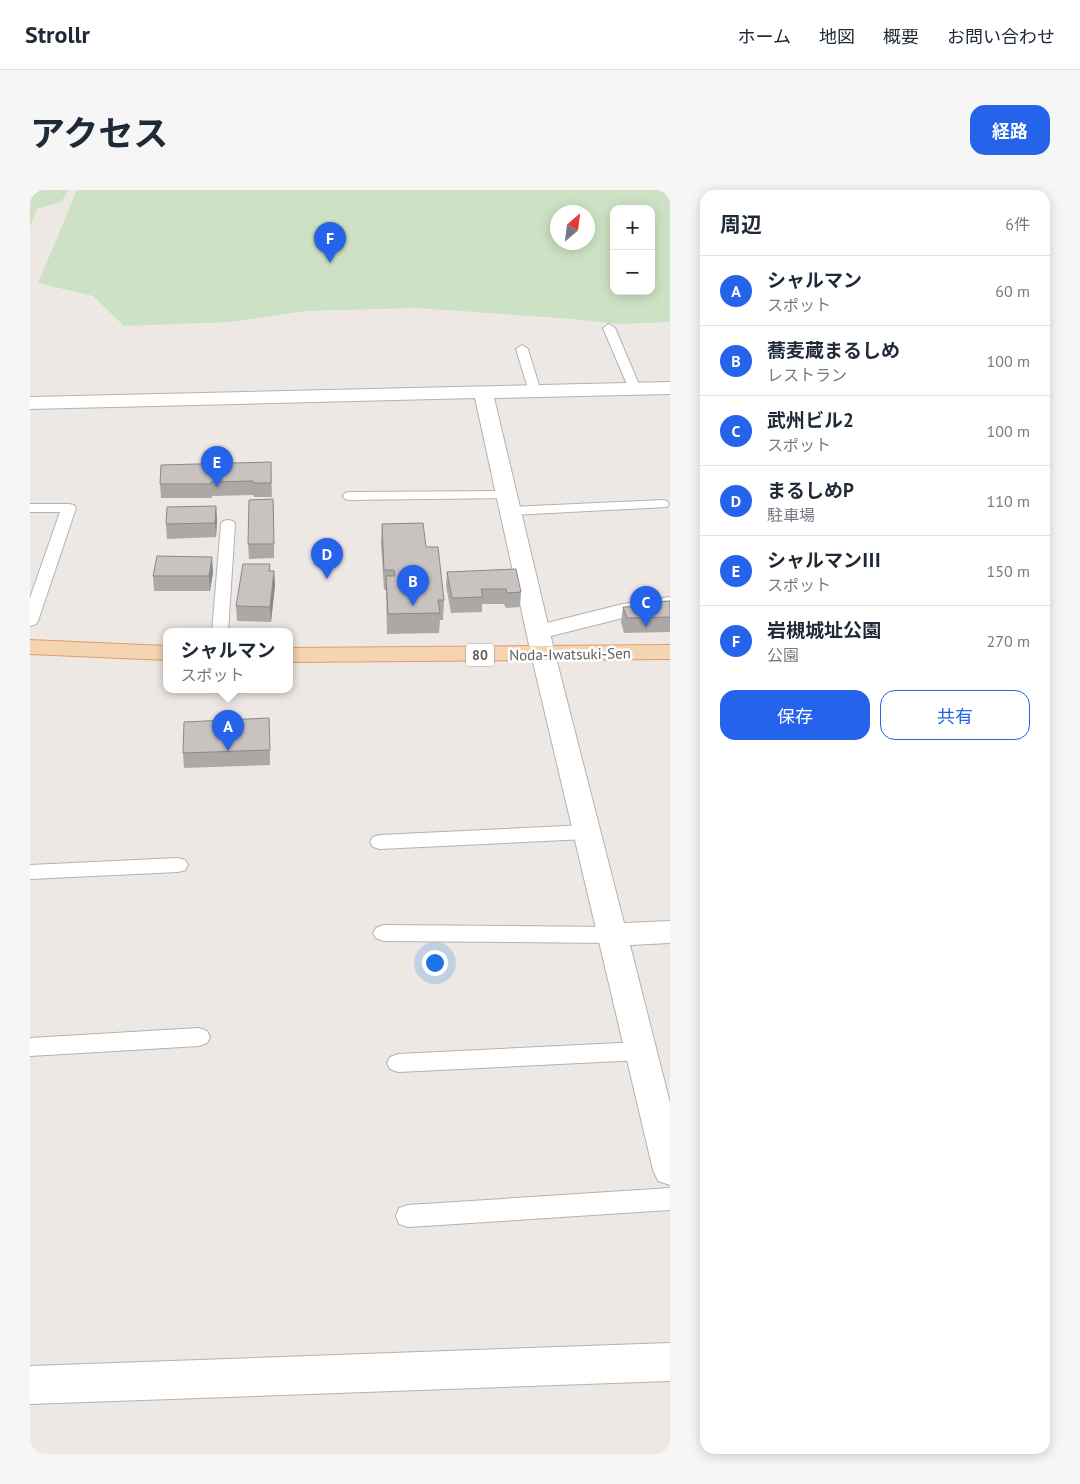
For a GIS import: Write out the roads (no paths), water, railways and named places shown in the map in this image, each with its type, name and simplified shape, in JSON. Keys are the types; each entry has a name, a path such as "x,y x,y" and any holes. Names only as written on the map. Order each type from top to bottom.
{"main road":[{"name":"Noda-Iwatsuki-Sen","path":"293,655 541,643 670,652"},
{"path":"30,648 163,653"}],"street":[{"path":"30,403 484,394 670,388"},
{"path":"484,394 541,643 670,1170"},
{"path":"541,643 623,611 670,604"},
{"path":"613,935 670,932"},
{"path":"30,1386 670,1362"}],"lane":[{"path":"610,328 618,352 635,389"},
{"path":"522,349 535,392"},
{"path":"350,496 509,503 662,504"},
{"path":"30,508 69,508 30,621"},
{"path":"220,628 228,524"},
{"path":"380,842 587,832"},
{"path":"30,872 178,865"},
{"path":"383,933 613,935"},
{"path":"30,1047 199,1037"},
{"path":"398,1062 641,1051"},
{"path":"408,1216 670,1199"}],"place":[{"name":"岩槻城址公園","path":"330,263"},
{"name":"シャルマンⅢ","path":"217,487"},
{"name":"まるしめP","path":"327,579"},
{"name":"蕎麦蔵まるしめ","path":"413,606"},
{"name":"武州ビル2","path":"646,627"},
{"name":"シャルマン","path":"228,751"}]}
